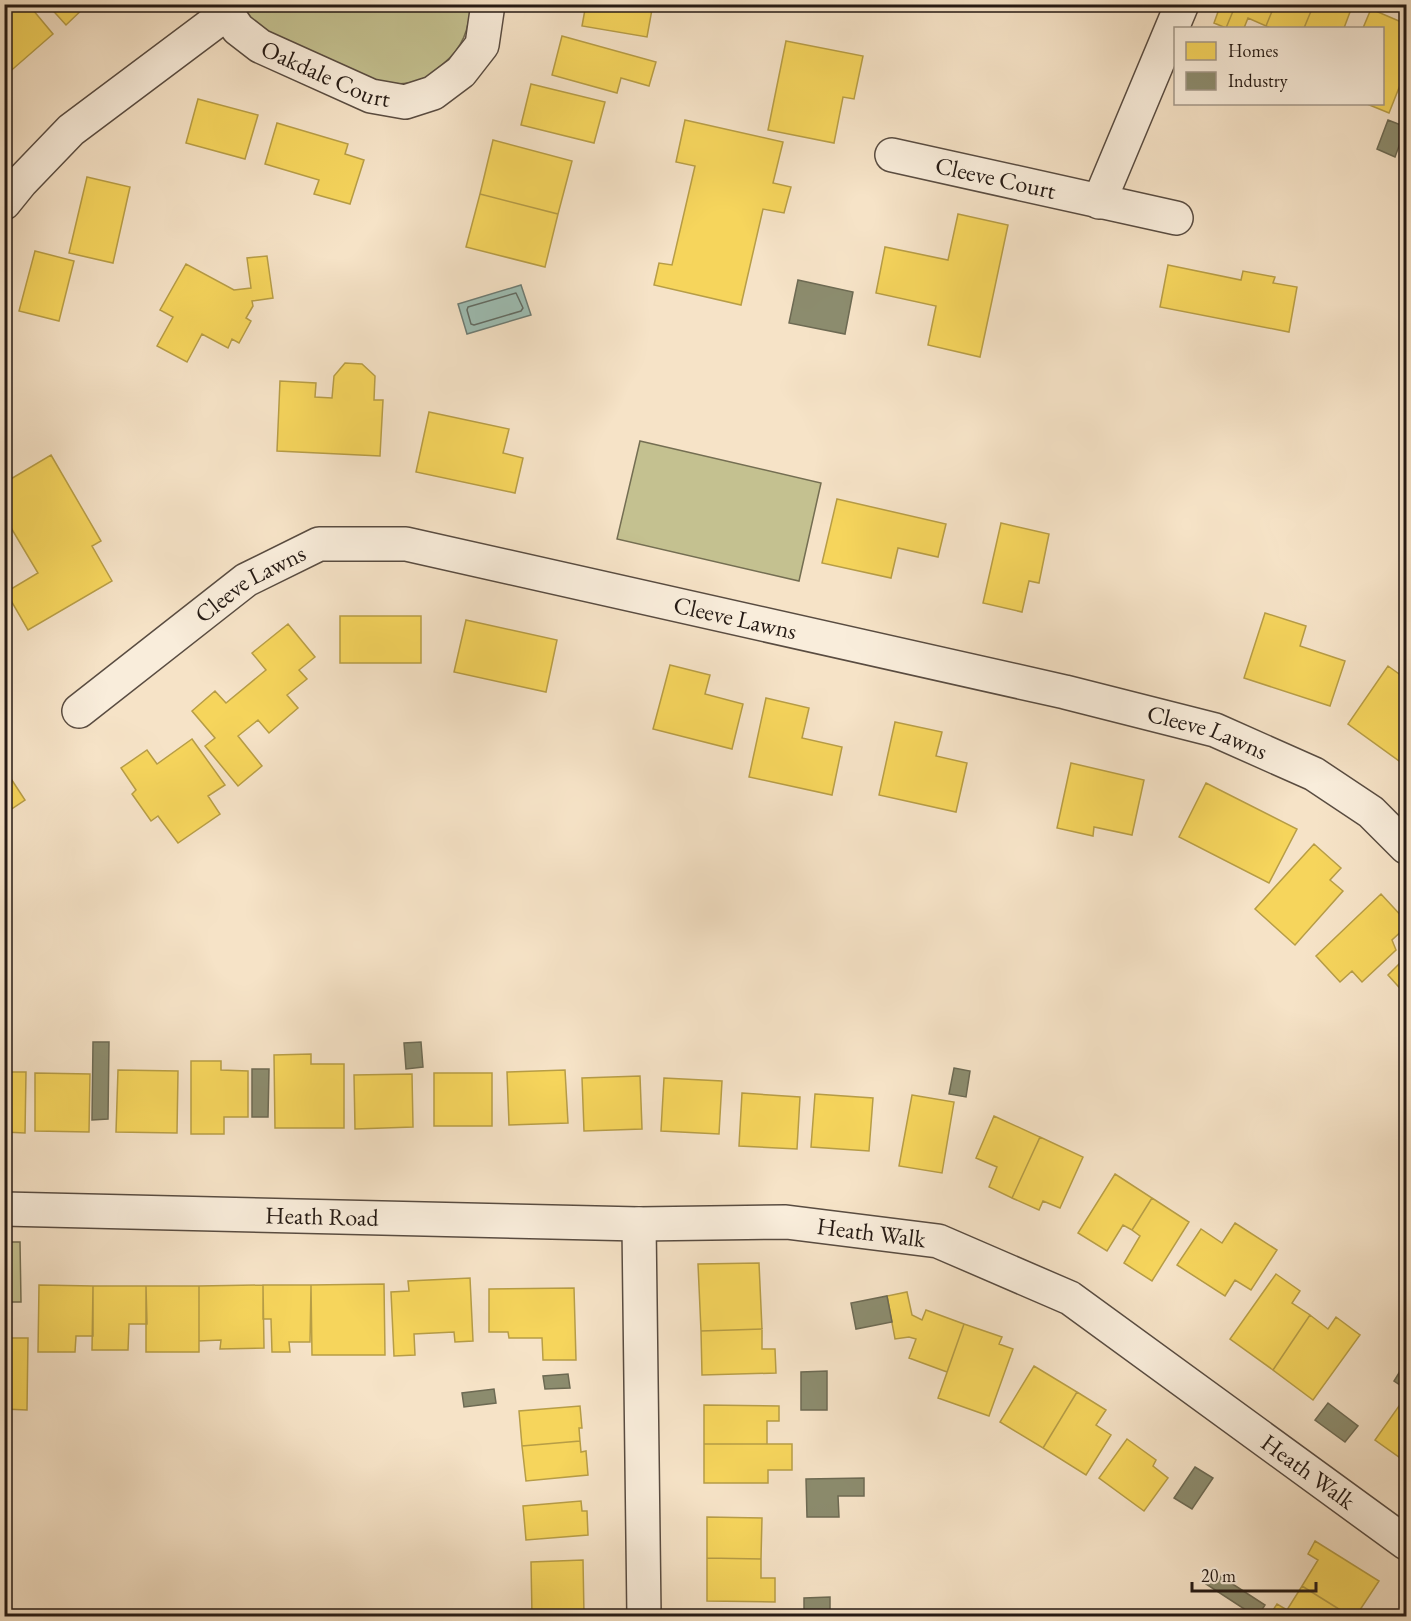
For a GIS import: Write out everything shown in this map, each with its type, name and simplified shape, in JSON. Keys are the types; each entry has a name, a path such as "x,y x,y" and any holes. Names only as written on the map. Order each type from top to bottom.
{"street":[{"name":"Oakdale Court","path":"4,203 71,130 226,9 238,29 260,46 371,96 405,102 434,93 461,72 482,45 489,4"},
{"path":"1099,202 1182,4"},
{"name":"Cleeve Court","path":"892,155 1176,218"},
{"name":"Cleeve Lawns","path":"79,711 246,580 319,544 406,544 1065,692 1215,730 1314,774 1371,812 1407,847"},
{"name":"Heath Road","path":"4,1209 639,1224"},
{"name":"Heath Walk","path":"639,1224 786,1222 938,1241 1070,1298 1407,1543"},
{"path":"639,1224 644,1617"}],"shaded area":[{"path":"471,4 464,37 450,58 425,78 411,83 397,84 382,82 353,72 273,34 254,21 247,14 243,5"},
{"path":"640,441 821,483 799,581 617,539"},
{"path":"5,1242 20,1242 21,1302 5,1302"}],"water":[{"path":"521,285 531,315 467,334 458,304"}],"building: Homes":[{"path":"20,4 28,4 53,34 6,75 4,17"},
{"path":"47,4 88,4 66,25"},
{"path":"586,4 653,4 647,37 582,26"},
{"path":"1209,4 1236,4 1226,27 1214,23 1219,9"},
{"path":"1236,4 1275,4 1266,26 1248,18 1244,27 1226,27"},
{"path":"1275,4 1314,4 1304,27 1266,26"},
{"path":"1314,4 1353,4 1344,27 1304,27"},
{"path":"1371,9 1406,24 1406,70 1389,113 1369,105 1384,105 1384,27 1363,27"},
{"path":"562,36 656,62 649,86 621,78 617,93 552,75"},
{"path":"786,41 863,56 854,99 843,97 834,143 768,130"},
{"path":"531,84 605,102 594,143 521,125"},
{"path":"198,99 258,115 245,159 186,143"},
{"path":"685,120 783,142 773,183 791,187 784,213 763,209 741,305 654,285 659,263 672,265 695,166 676,162"},
{"path":"277,123 348,144 345,154 364,160 350,204 314,194 319,180 265,164"},
{"path":"493,140 572,161 558,214 480,194"},
{"path":"87,177 130,187 113,263 69,253"},
{"path":"480,194 558,214 545,267 466,247"},
{"path":"958,214 1008,225 980,357 928,345 936,306 876,293 885,247 948,260"},
{"path":"35,251 74,261 59,321 19,311"},
{"path":"267,256 273,298 252,301 253,306 246,318 251,321 239,343 232,339 228,348 202,334 187,362 157,346 173,317 160,310 186,264 234,290 251,288 247,258"},
{"path":"1168,265 1241,280 1243,271 1275,277 1273,283 1297,287 1289,332 1160,307"},
{"path":"345,363 362,364 375,376 374,400 383,400 380,456 277,451 280,381 316,383 315,397 332,398 334,376"},
{"path":"429,412 509,429 503,453 523,458 515,493 416,472"},
{"path":"51,455 101,541 92,546 112,581 28,630 6,592 38,573 4,516 4,483"},
{"path":"837,499 946,524 938,557 898,548 891,578 822,563"},
{"path":"1001,523 1049,534 1039,583 1029,581 1022,612 983,603"},
{"path":"1265,613 1306,626 1300,646 1345,661 1330,706 1244,678"},
{"path":"340,616 421,616 421,663 340,663"},
{"path":"466,620 557,640 546,692 454,672"},
{"path":"288,624 315,657 299,670 307,679 287,695 298,708 269,733 258,720 238,736 262,766 238,786 205,746 215,738 192,711 215,691 226,703 266,670 252,653"},
{"path":"670,665 710,675 705,694 743,704 732,749 653,729"},
{"path":"1388,666 1406,679 1404,703 1406,705 1406,766 1348,724"},
{"path":"766,698 809,708 802,738 842,747 832,795 749,777"},
{"path":"895,722 942,732 936,756 967,763 956,812 879,795"},
{"path":"192,739 225,785 208,796 220,814 178,843 158,816 151,821 132,794 136,790 121,768 147,750 157,764"},
{"path":"1071,763 1144,780 1132,835 1094,827 1093,836 1057,828"},
{"path":"4,768 25,800 4,814"},
{"path":"1206,783 1297,829 1269,883 1179,837"},
{"path":"1314,844 1341,868 1330,880 1343,891 1295,945 1255,909"},
{"path":"1381,894 1406,921 1406,927 1392,940 1396,950 1362,982 1352,971 1340,982 1316,956"},
{"path":"1406,957 1406,995 1388,975"},
{"path":"311,1054 311,1064 344,1064 344,1128 275,1128 274,1055"},
{"path":"191,1061 221,1061 221,1070 248,1071 248,1117 224,1117 224,1134 191,1134"},
{"path":"118,1070 178,1071 177,1133 116,1132"},
{"path":"565,1070 568,1123 509,1125 507,1072"},
{"path":"4,1072 26,1072 25,1133 4,1132"},
{"path":"35,1073 90,1074 89,1132 35,1131"},
{"path":"434,1073 492,1073 492,1126 434,1126"},
{"path":"412,1074 413,1127 355,1129 354,1075"},
{"path":"640,1076 642,1129 584,1131 582,1078"},
{"path":"664,1078 722,1081 719,1134 661,1131"},
{"path":"742,1093 800,1097 797,1149 739,1146"},
{"path":"815,1094 873,1098 869,1151 811,1147"},
{"path":"912,1095 954,1102 942,1173 899,1166"},
{"path":"994,1116 1040,1137 1012,1198 989,1187 997,1167 976,1158"},
{"path":"1040,1137 1083,1157 1060,1208 1043,1201 1039,1210 1012,1198"},
{"path":"1115,1174 1152,1198 1132,1230 1123,1225 1107,1251 1078,1233"},
{"path":"1152,1198 1189,1222 1152,1281 1124,1263 1140,1236 1132,1230"},
{"path":"1235,1223 1277,1250 1251,1290 1235,1280 1225,1296 1177,1265 1201,1229 1222,1243"},
{"path":"759,1263 762,1329 701,1331 698,1264"},
{"path":"1276,1274 1300,1291 1292,1303 1310,1315 1273,1370 1230,1339"},
{"path":"470,1278 473,1341 455,1342 454,1332 414,1334 415,1355 394,1356 391,1292 409,1291 408,1281"},
{"path":"384,1284 385,1355 312,1355 311,1285"},
{"path":"39,1285 93,1286 93,1336 76,1336 75,1352 38,1352"},
{"path":"263,1285 264,1348 220,1349 221,1340 199,1341 199,1286"},
{"path":"263,1285 311,1285 310,1342 289,1342 290,1352 272,1352 271,1319 263,1319"},
{"path":"93,1286 146,1286 147,1324 129,1324 128,1350 92,1350"},
{"path":"146,1286 199,1286 199,1352 146,1352"},
{"path":"574,1288 576,1360 543,1360 542,1338 509,1338 508,1332 489,1332 489,1289"},
{"path":"907,1292 912,1315 922,1320 926,1310 964,1324 947,1372 909,1358 916,1339 909,1337 895,1339 887,1296"},
{"path":"1310,1315 1328,1329 1336,1317 1360,1335 1313,1400 1273,1370"},
{"path":"964,1324 1002,1337 999,1344 1013,1349 989,1416 938,1398"},
{"path":"762,1329 762,1349 775,1349 776,1373 702,1375 701,1331"},
{"path":"4,1338 28,1338 27,1410 4,1409"},
{"path":"1034,1366 1077,1392 1043,1448 1000,1422"},
{"path":"1077,1392 1106,1410 1096,1425 1111,1435 1086,1475 1043,1448"},
{"path":"1406,1396 1406,1462 1375,1440"},
{"path":"704,1405 779,1406 779,1421 767,1421 767,1444 704,1444"},
{"path":"580,1406 582,1428 579,1428 580,1441 522,1446 519,1411"},
{"path":"1127,1439 1156,1460 1153,1466 1168,1478 1144,1511 1099,1478"},
{"path":"580,1441 581,1452 586,1451 588,1475 526,1481 522,1446"},
{"path":"704,1444 792,1444 792,1470 768,1470 768,1483 704,1483"},
{"path":"581,1501 582,1511 587,1511 588,1535 526,1540 523,1506"},
{"path":"707,1517 762,1518 761,1559 707,1558"},
{"path":"1315,1541 1379,1581 1356,1616 1350,1616 1302,1586 1318,1560 1308,1554"},
{"path":"707,1558 761,1559 761,1578 775,1578 775,1602 707,1601"},
{"path":"583,1560 584,1616 532,1616 531,1562"},
{"path":"1302,1586 1350,1616 1269,1616 1277,1604 1287,1610"}],"building: Industry":[{"path":"1388,120 1406,127 1395,157 1377,149"},
{"path":"798,280 853,292 845,334 789,323"},
{"path":"93,1042 109,1042 108,1119 92,1120"},
{"path":"421,1042 423,1067 406,1069 404,1043"},
{"path":"954,1068 970,1071 966,1097 949,1094"},
{"path":"252,1069 269,1069 268,1117 252,1117"},
{"path":"887,1296 892,1322 856,1329 851,1303"},
{"path":"1402,1368 1406,1370 1406,1389 1394,1381"},
{"path":"827,1371 827,1410 801,1410 801,1372"},
{"path":"568,1374 570,1388 545,1389 543,1376"},
{"path":"494,1389 496,1403 464,1407 462,1393"},
{"path":"1328,1403 1358,1426 1345,1442 1315,1420"},
{"path":"1195,1467 1213,1478 1192,1509 1174,1498"},
{"path":"864,1478 864,1496 838,1496 839,1517 807,1517 806,1479"},
{"path":"1214,1572 1265,1605 1258,1616 1206,1584"},
{"path":"830,1597 830,1616 804,1616 804,1598"}]}
